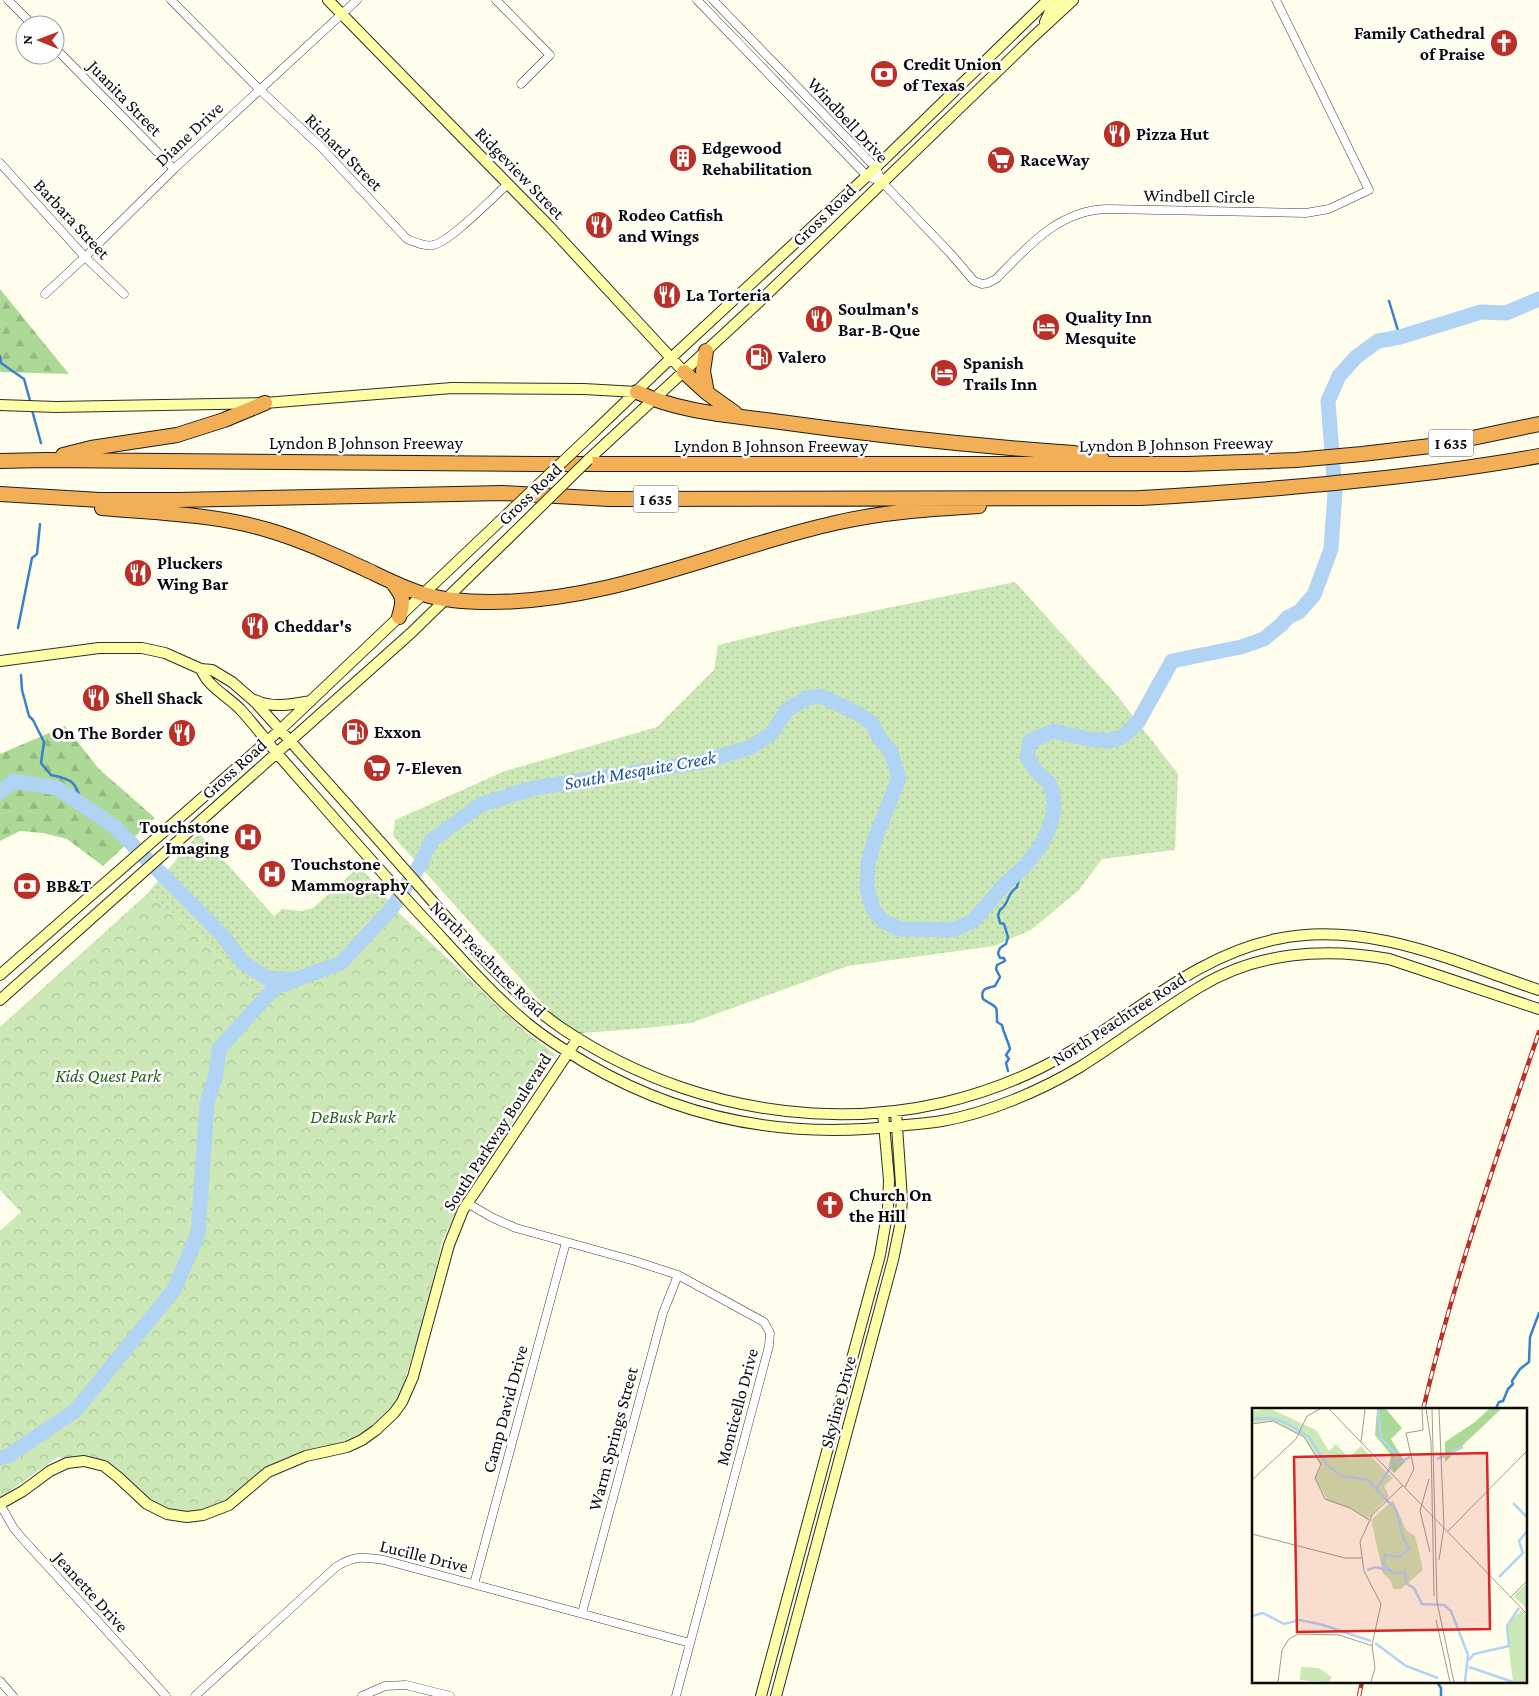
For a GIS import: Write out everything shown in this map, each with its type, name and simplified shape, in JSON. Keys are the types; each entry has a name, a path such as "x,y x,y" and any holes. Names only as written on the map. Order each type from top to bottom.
{"highway":[{"path":"706,351 703,372 707,393"},
{"path":"684,372 707,393 740,416"},
{"path":"637,392 653,400 676,406 829,429 1074,453 1130,464"},
{"path":"45,460 91,448 177,435 224,420 265,403"},
{"name":"Lyndon B Johnson Freeway","path":"0,461 556,464 1187,464 1296,460 1362,454 1439,445 1539,424"},
{"name":"I 635","path":"0,494 15,493 100,500 503,493 609,499 1140,498 1191,496 1364,481 1494,464 1539,456"},
{"path":"15,493 97,508 201,516 238,522 303,542 392,582 424,594 468,601 514,601 577,594 642,580 807,530 892,512 1140,498"},
{"path":"392,582 401,594 402,600 399,617"}],"main road":[{"name":"Ridgeview Street","path":"328,0 607,287 684,372"},
{"name":"Gross Road","path":"0,975 280,729 671,358 876,168 1048,0"},
{"path":"1042,28 1052,8 1060,0"},
{"name":"Gross Road","path":"0,1000 446,599 616,434 760,301 1073,0"},
{"path":"785,252 796,265"},
{"path":"0,406 56,407 265,403 452,388 584,389 637,392"},
{"name":"North Peachtree Road","path":"0,661 99,648 130,647 165,653 201,669 212,670 248,695 480,956 526,1001 562,1028 613,1060 641,1073 675,1086 762,1109 803,1113 896,1112 942,1103 1007,1083 1069,1053 1187,975 1210,962 1244,948 1277,939 1307,935 1342,934 1394,942 1539,990"},
{"path":"368,647 380,660"},
{"name":"North Peachtree Road","path":"201,669 206,680 239,708 424,919 521,1018 568,1052 606,1075 638,1091 694,1111 729,1120 761,1126 832,1132 897,1127 944,1120 1011,1100 1078,1068 1200,986 1250,965 1277,957 1308,952 1364,954 1389,959 1539,1010"},
{"path":"248,695 268,704 287,706 311,700"},
{"path":"186,811 197,823"},
{"path":"354,839 368,829"},
{"path":"84,901 94,916"},
{"path":"29,950 41,963"},
{"name":"South Parkway Boulevard","path":"0,1504 23,1491 50,1471 67,1463 84,1462 104,1466 147,1504 167,1514 187,1517 203,1514 229,1505 268,1472 306,1456 347,1446 362,1440 382,1424 402,1402 413,1377 448,1245 455,1226 468,1203 578,1038"},
{"path":"1069,1053 1078,1068"},
{"name":"Skyline Drive","path":"776,1696 893,1260 900,1226 902,1199 896,1112"},
{"name":"Skyline Drive","path":"761,1696 884,1238 890,1180 883,1113"},
{"path":"815,1495 829,1498"}],"street":[{"path":"8,0 23,15"},
{"name":"Richard Street","path":"171,0 259,89 321,147 408,239 424,245 434,245 453,234 508,184"},
{"name":"Diane Drive","path":"45,294 174,169 357,0"},
{"path":"496,0 550,55 521,84"},
{"name":"Windbell Drive","path":"696,0 867,176 882,182"},
{"name":"Windbell Drive","path":"713,0 876,168 882,182"},
{"name":"Windbell Circle","path":"882,182 974,280 982,284 996,279 1052,227 1068,217 1084,212 1107,209 1306,213 1322,211 1337,206 1368,190 1276,0"},
{"name":"Juanita Street","path":"65,58 174,169"},
{"name":"Barbara Street","path":"0,163 85,257 124,294"},
{"name":"Monticello Drive","path":"468,1203 511,1227 678,1275 764,1322 770,1333 769,1346 676,1696"},
{"name":"Camp David Drive","path":"474,1584 566,1242"},
{"name":"Warm Springs Street","path":"582,1613 663,1313 678,1275"},
{"name":"Jeanette Drive","path":"0,1504 21,1538 166,1696"},
{"name":"Lucille Drive","path":"195,1696 336,1567 360,1556 384,1560 690,1643"},
{"path":"0,1681 13,1696"},
{"path":"362,1696 385,1686 406,1685 450,1696"}],"green space":[{"path":"0,289 69,374 0,372"},
{"path":"1015,582 1115,693 1178,774 1175,850 1102,859 1079,890 1031,930 994,946 848,966 691,1023 570,1034 393,836 395,820 505,771 657,727 714,670 718,645 794,627"},
{"path":"65,726 99,769 155,818 103,866 67,839 43,833 20,831 0,841 0,754"},
{"path":"199,833 274,916 282,909 302,911 313,908 360,866 398,912 327,979 297,989 251,988 179,918 147,894"},
{"path":"147,894 179,918 251,988 297,989 327,979 398,912 526,1032 556,1055 455,1214 443,1239 429,1300 398,1403 364,1432 341,1443 285,1458 270,1466 228,1500 212,1508 186,1512 157,1506 116,1470 58,1457 0,1498 0,1231 21,1212 0,1190 0,1027"}],"waterway":[{"name":"South Mesquite Creek","path":"0,792 14,781 57,788 114,826 224,937 242,962 267,978 294,980 341,963 392,908 421,863 431,841 480,805 534,788 702,762 751,747 772,733 787,710 807,698 821,696 861,715 873,725 878,736 891,752 899,778 875,839 868,863 867,888 873,909 883,921 899,929 953,930 973,921 1006,883 1023,868 1038,850 1048,831 1054,806 1053,793 1049,783 1036,771 1027,757 1030,741 1054,731 1087,739 1109,741 1122,737 1138,722 1172,661 1241,647 1264,639 1288,617 1299,612 1314,595 1331,549 1335,492 1328,401 1339,376 1356,357 1378,341 1400,337 1481,312 1506,313 1539,299"},
{"path":"1389,301 1400,337"},
{"path":"0,356 1,363 24,379 31,404"},
{"path":"32,410 41,443"},
{"path":"18,628 32,558 37,554 40,524"},
{"path":"21,675 22,690 29,716 44,742 41,763 51,775 73,783 82,804"},
{"path":"1008,1071 1006,1063 1009,1059 1006,1055 1010,1049 1002,1025 997,1022 996,1009 994,1005 983,999 982,993 986,988 995,986 1000,977 996,969 997,965 1005,961 1004,958 1000,958 998,953 1000,948 1006,944 1008,937 1004,924 1000,923 998,915 1013,890 1017,887 1021,870"},
{"path":"0,1458 8,1456 75,1411 174,1290 198,1234 207,1103 216,1075 219,1049 275,987 291,982"},
{"path":"1496,1408 1499,1402 1503,1401 1520,1369 1529,1362 1530,1337 1539,1313"},
{"path":"1438,1684 1441,1688 1441,1696"}],"railway":[{"path":"1424,1408 1462,1266 1539,1032"},
{"path":"1359,1696 1362,1684"}],"place":[{"name":"Family Cathedral of Praise","path":"1504,43"},
{"name":"Credit Union of Texas","path":"884,74"},
{"name":"Pizza Hut","path":"1117,134"},
{"name":"Edgewood Rehabilitation","path":"683,158"},
{"name":"RaceWay","path":"1001,160"},
{"name":"Rodeo Catfish and Wings","path":"599,225"},
{"name":"La Torteria","path":"667,295"},
{"name":"Soulman's Bar-B-Que","path":"819,319"},
{"name":"Quality Inn Mesquite","path":"1046,327"},
{"name":"Valero","path":"759,357"},
{"name":"Spanish Trails Inn","path":"944,373"},
{"name":"Pluckers Wing Bar","path":"138,573"},
{"name":"Cheddar's","path":"255,626"},
{"name":"Shell Shack","path":"96,698"},
{"name":"Exxon","path":"355,732"},
{"name":"On The Border","path":"182,733"},
{"name":"7-Eleven","path":"377,768"},
{"name":"Touchstone Imaging","path":"248,837"},
{"name":"Touchstone Mammography","path":"272,874"},
{"name":"BB&T","path":"27,886"},
{"name":"Church On the Hill","path":"830,1205"}],"park label":[{"name":"Kids Quest Park","path":"108,1076"},
{"name":"DeBusk Park","path":"353,1117"}]}
